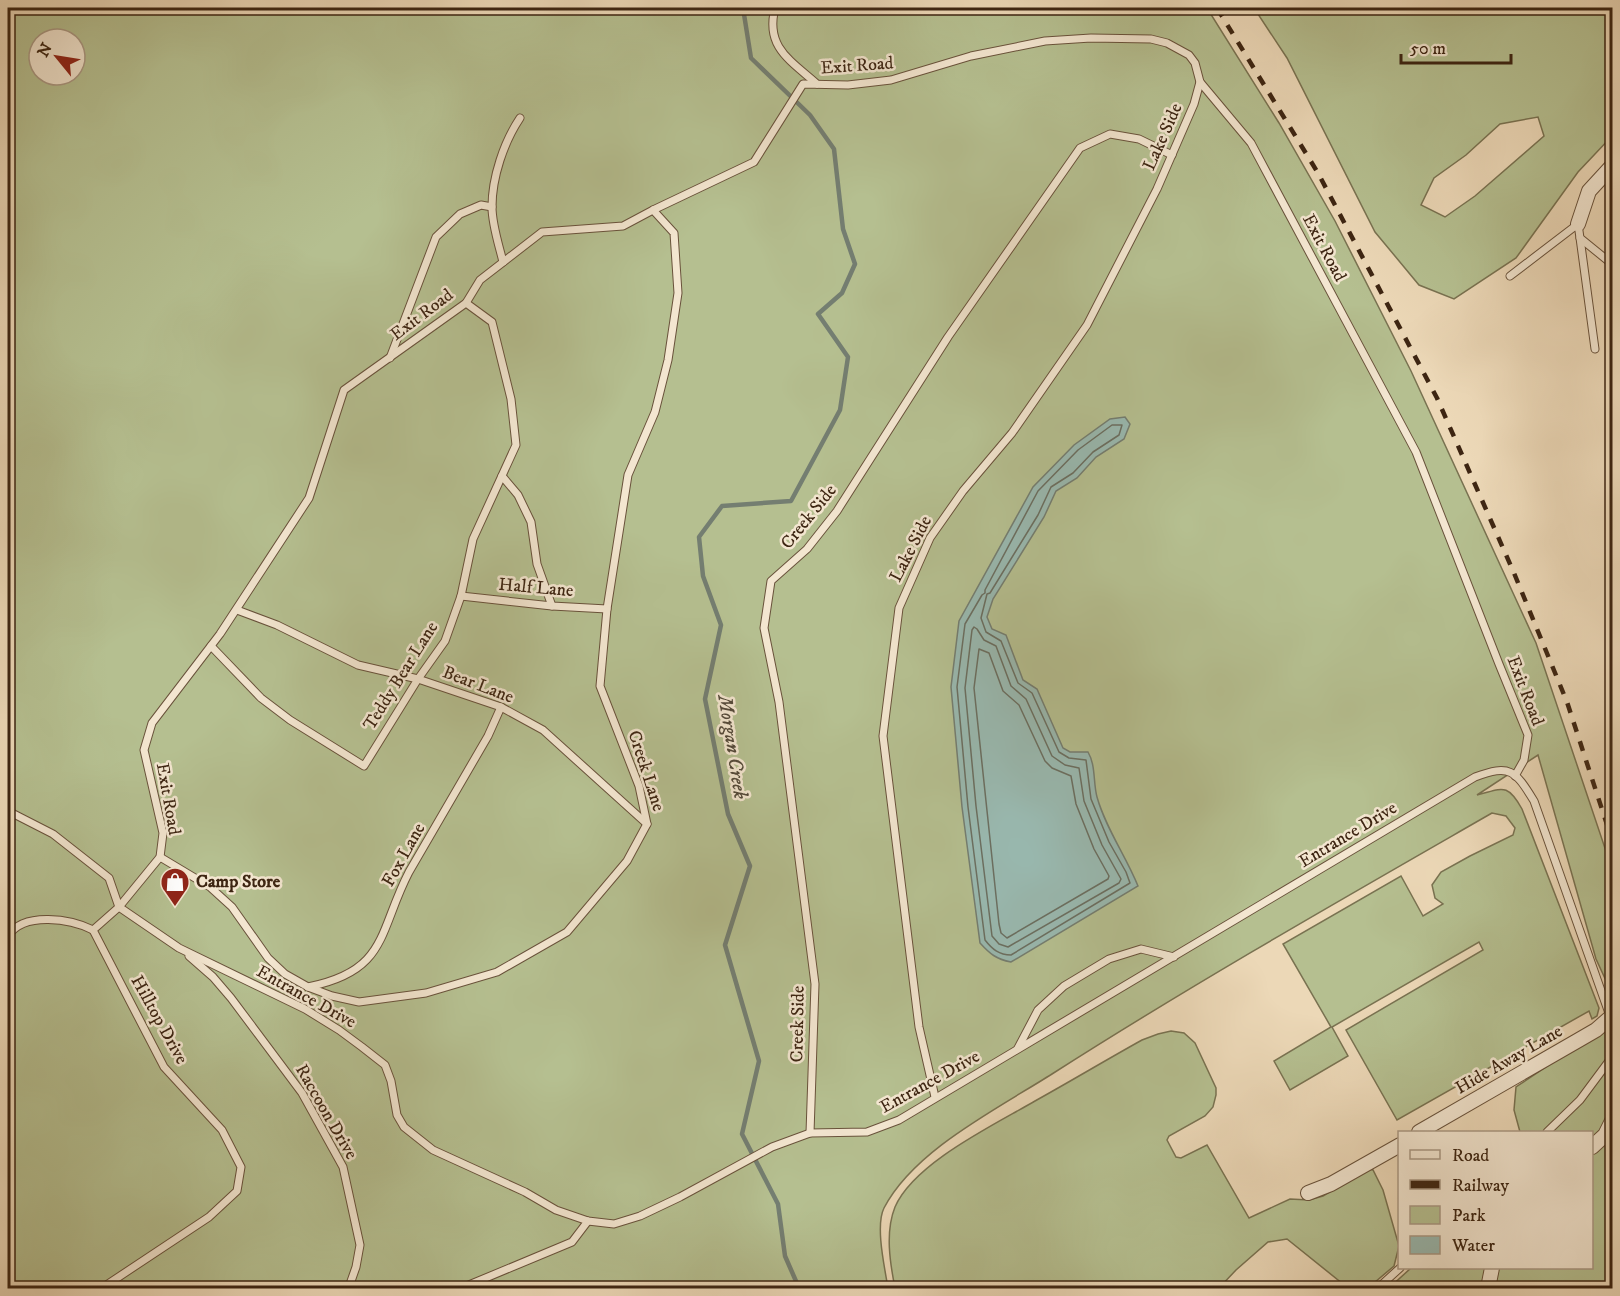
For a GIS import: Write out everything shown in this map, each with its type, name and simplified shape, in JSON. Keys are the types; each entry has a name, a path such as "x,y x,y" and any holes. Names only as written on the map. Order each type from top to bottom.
{"street":[{"path":"1579,231 1589,191 1612,166"},
{"name":"Hide Away Lane","path":"1421,1131 1596,1030 1611,1016"},
{"path":"1593,1146 1605,1135 1612,1121"},
{"path":"1308,1193 1331,1184 1398,1146"},
{"path":"1488,1288 1492,1269"}],"lane":[{"path":"775,8 771,23 772,35 778,46 817,84"},
{"name":"Exit Road","path":"119,907 160,857 163,833 144,750 152,723 237,610 309,498 344,390 466,303 480,280 542,232 624,226 754,162 803,84 848,85 891,80 971,56 1045,41 1091,38 1151,39 1167,43 1189,55 1195,63 1200,82 1251,143 1416,452 1528,735 1524,760 1515,776"},
{"name":"Lake Side","path":"935,1097 919,1027 884,736 899,608 930,538 963,491 1012,434 1088,324 1152,200 1194,104 1200,82"},
{"path":"503,262 492,207 497,177 509,134 520,118"},
{"name":"Creek Side","path":"810,1133 815,984 779,702 764,628 771,580 807,549 837,511 948,337 1080,148 1110,134 1139,139 1172,155"},
{"path":"390,358 436,237 460,214 481,205 492,207"},
{"name":"Creek Lane","path":"160,857 210,887 232,908 268,958 285,974 308,987 332,996 359,1002 426,993 497,972 567,932 627,861 648,824 639,786 600,686 607,609 628,475 655,412 668,360 678,293 674,233 653,210"},
{"path":"1579,231 1612,264"},
{"path":"1510,276 1579,231"},
{"path":"1579,231 1595,349"},
{"name":"Teddy Bear Lane","path":"211,646 261,698 290,720 364,766 418,679 445,641 461,596 473,539 516,445 511,399 492,322 466,303"},
{"path":"501,476 519,495 531,522 537,564 552,606"},
{"name":"Half Lane","path":"461,596 552,606 607,609"},
{"name":"Bear Lane","path":"237,610 277,625 358,665 418,679 501,707 543,730 648,824"},
{"name":"Fox Lane","path":"308,987 331,982 351,973 369,958 376,948 393,912 398,893 501,707"},
{"name":"Entrance Drive","path":"119,907 179,948 304,1009 339,1030 385,1065 391,1081 397,1115 404,1127 433,1150 525,1192 556,1210 588,1221 614,1224 640,1216 772,1147 810,1133 867,1132 899,1120 1475,777 1497,769 1510,772 1515,776"},
{"path":"1515,776 1522,781 1534,801 1611,1016"},
{"path":"8,811 53,834 109,878 119,907 93,930 78,922 58,919 30,922 11,931 8,936"},
{"name":"Hilltop Drive","path":"93,930 164,1067 222,1130 241,1167 237,1191 209,1217 102,1288"},
{"name":"Raccoon Drive","path":"179,948 213,977 238,1006 302,1093 343,1167 360,1245 349,1288"},
{"path":"1018,1049 1038,1010 1064,986 1109,959 1141,949 1174,957"},
{"path":"1548,1131 1580,1100 1612,1057"},
{"path":"448,1288 465,1287 572,1242 588,1221"},
{"path":"1378,1288 1400,1269"}],"green space":[{"path":"8,8 1207,8 1279,123 1335,221 1411,371 1536,643 1612,869 1612,990 1596,959 1538,755 1477,795 1498,790 1508,791 1522,809 1599,1008 1597,1016 1592,1019 1589,1011 1397,1120 1346,1030 1483,950 1479,942 1332,1027 1348,1056 1290,1090 1274,1061 1331,1027 1283,944 1401,876 1423,916 1443,904 1435,898 1432,885 1441,872 1513,835 1515,828 1506,816 1492,813 1161,1006 983,1116 936,1149 898,1187 881,1216 883,1259 888,1288 8,1288"},
{"path":"1254,8 1612,8 1612,136 1578,172 1516,258 1454,299 1419,285 1375,232 1287,58","holes":["1538,117 1544,136 1475,196 1445,217 1421,205 1434,178 1466,155 1500,124"]},
{"path":"1612,1023 1612,1288 1389,1288 1410,1269 1593,1269 1593,1131 1520,1131 1514,1110 1516,1087"},
{"path":"1171,1031 1184,1033 1195,1043 1216,1088 1213,1107 1205,1116 1169,1136 1167,1140 1176,1157 1181,1158 1207,1145 1249,1218 1290,1199 1309,1200 1323,1196 1369,1169 1373,1170 1383,1190 1398,1242 1394,1266 1368,1288 1348,1288 1287,1239 1268,1242 1219,1288 895,1288 889,1248 892,1217 905,1191 919,1175 957,1146 1142,1040"}],"water":[{"path":"1125,417 1130,424 1124,439 1096,457 1077,478 1056,491 1044,517 993,599 987,617 992,629 1006,635 1023,680 1037,689 1063,748 1070,752 1088,752 1101,809 1138,886 1011,962 994,956 980,943 962,807 951,687 959,621 1033,487 1074,445 1110,419"}],"waterway":[{"name":"Morgan Creek","path":"743,8 751,58 810,115 834,149 843,229 855,264 842,293 818,314 848,357 840,410 791,501 722,506 699,537 703,576 721,625 705,699 728,814 750,866 725,945 759,1061 742,1134 778,1204 785,1256 799,1288"}],"railway":[{"path":"1217,8 1318,173 1437,398 1514,573 1567,702 1612,840"}],"place":[{"name":"Camp Store","path":"175,908"}]}
